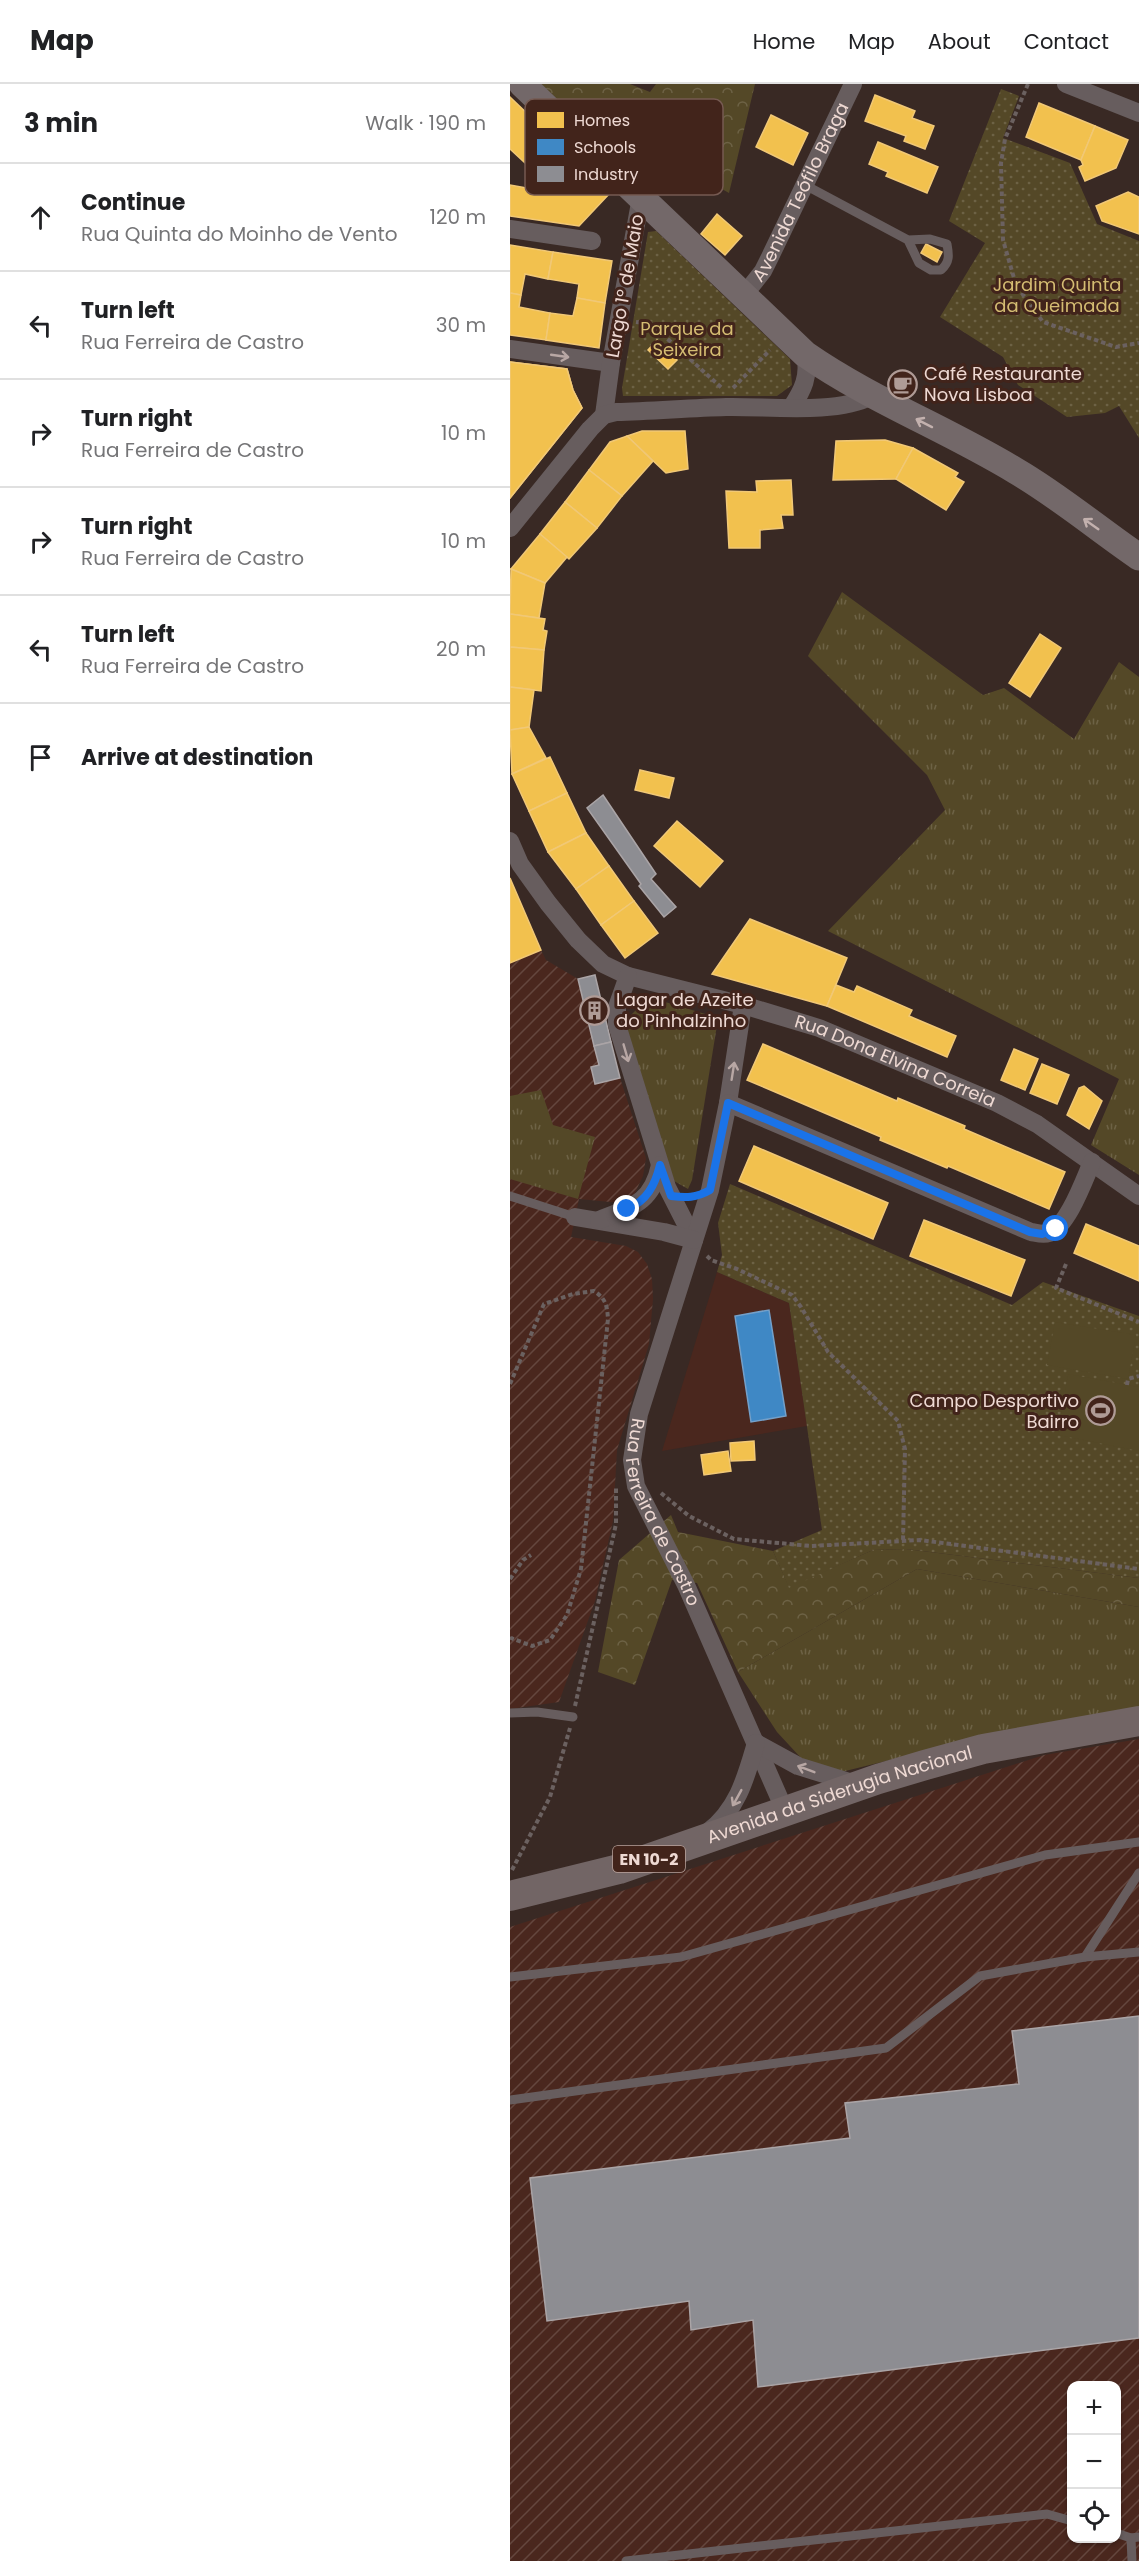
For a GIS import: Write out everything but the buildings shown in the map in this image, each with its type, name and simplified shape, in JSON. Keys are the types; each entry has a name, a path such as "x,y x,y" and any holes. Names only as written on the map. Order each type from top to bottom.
{"main road":[{"name":"Avenida da Siderugia Nacional","path":"510,1896 619,1869 860,1785 983,1749 1139,1721"}],"street":[{"path":"522,84 538,99"},
{"name":"Avenida Teófilo Braga","path":"744,295 762,271 853,84"},
{"path":"1066,84 1139,113"},
{"name":"Largo 1º de Maio","path":"641,196 805,354 872,396 1016,471 1139,557"},
{"name":"Largo 1º de Maio","path":"604,415 641,196"},
{"path":"510,229 592,241"},
{"path":"510,349 611,363"},
{"path":"791,408 806,380 808,367 805,354"},
{"path":"510,528 590,429 604,415 616,412 727,407 791,408 863,401 872,396"},
{"path":"510,841 520,864 578,940 603,964 628,976 617,1007 617,1025 671,1196 694,1240"},
{"name":"Rua Dona Elvina Correia","path":"628,976 743,1005 819,1028 997,1103 1037,1124 1139,1196"},
{"name":"Rua Ferreira de Castro","path":"743,1005 728,1103 710,1190 639,1414 632,1460 636,1485 686,1585 785,1811"},
{"path":"728,1103 1030,1232 1042,1234 1056,1229 1064,1221 1092,1162"},
{"path":"598,1221 636,1205 646,1197 656,1180 660,1165"},
{"path":"671,1196 686,1198 699,1196 710,1190"},
{"path":"575,1217 663,1232 694,1240"},
{"path":"694,1843 717,1826 730,1810 741,1792 756,1743 798,1766 860,1785"}],"lane":[{"path":"805,185 908,240 930,239 947,244 949,256 946,265 941,270 931,270 919,263 908,240"},
{"path":"510,1196 575,1217"},
{"path":"510,1713 537,1712 573,1717"},
{"path":"510,1977 681,1957 1045,1855 1139,1842"},
{"path":"1085,1957 1139,1873"},
{"path":"510,2100 886,2048 980,1976 1085,1957 1139,1952"},
{"path":"626,2561 1047,2514 1067,2520"},
{"path":"1132,2561 1135,2537"}],"path":[{"path":"1028,84 1005,139 1001,163 1004,240 1016,285 1043,322 1116,347 1139,343"},
{"path":"619,319 651,324 728,393 785,335"},
{"path":"694,1240 711,1260 737,1269 792,1295 828,1352 898,1421 905,1449 903,1541"},
{"path":"1066,1264 1056,1288 1139,1322"},
{"path":"510,1384 544,1304 573,1294 594,1291 602,1297 607,1304 608,1319 581,1569 567,1614 550,1640 532,1646 511,1638 510,1635"},
{"path":"1127,1385 1128,1379 1139,1376"},
{"path":"633,1469 689,1516 734,1539 811,1546 920,1540 1139,1569"},
{"path":"510,1874 549,1797 561,1765 616,1524 616,1478"},
{"path":"510,1579 523,1560 531,1555"}],"shaded area":[{"path":"541,950 546,960 578,979 595,975 620,1078 646,1158 643,1176 633,1197 621,1203 579,1199 571,1237 626,1246 638,1252 647,1264 652,1279 653,1299 649,1344 617,1450 613,1521 595,1601 559,1702 510,1709 510,963"},
{"path":"717,1272 789,1303 807,1426 662,1451"},
{"path":"1139,1739 1139,2561 510,2561 510,1927 1044,1755"}],"green space":[{"path":"541,84 630,84 650,92 656,84 755,84 729,193 723,190 723,99 557,99"},
{"name":"Jardim Quinta da Queimada","path":"1001,89 1019,96 1003,138 1070,163 1097,224 1139,241 1139,438 1119,406 1105,413 1067,417 1018,385 1003,357 940,317 985,243 949,221"},
{"name":"Parque da Seixeira","path":"656,231 790,359 792,385 777,396 623,396 622,388 648,232"},
{"path":"842,592 983,695 1004,688 1074,739 1119,662 1139,677 1139,1175 1091,1145 1119,1079 828,931 945,810 927,775 808,656"},
{"path":"662,1001 712,1016 717,1025 692,1180 688,1189 674,1181 623,1023 641,1005"},
{"path":"541,1090 553,1125 595,1137 578,1199 510,1179 510,1096"},
{"path":"730,1184 1012,1305 1043,1282 1139,1316 1139,1578 906,1549 873,1550 789,1588 773,1551 822,1530 789,1303 717,1272 722,1255 718,1223"},
{"name":"Campo Desportivo Bairro","path":"1055,1322 1136,1335 1128,1379 1047,1365"},
{"name":"Campo Desportivo Bairro","path":"1068,1374 1139,1387 1139,1451 1058,1435"},
{"path":"671,1515 678,1532 773,1551 789,1587 873,1550 906,1549 1139,1578 1139,1607 917,1569 738,1672 697,1583 672,1580 635,1685 598,1672 619,1560"},
{"path":"917,1569 1139,1607 1139,1711 1025,1727 837,1773 802,1759 777,1732 738,1672"}],"place":[{"name":"Café Restaurante Nova Lisboa","path":"903,384"},
{"name":"Lagar de Azeite do Pinhalzinho","path":"595,1010"},
{"name":"Campo Desportivo Bairro","path":"1100,1411"}],"route":[{"path":"627,1209 646,1197 656,1180 660,1165 671,1196 686,1198 699,1196 710,1190 728,1103 1030,1232 1042,1234 1056,1229"}]}
